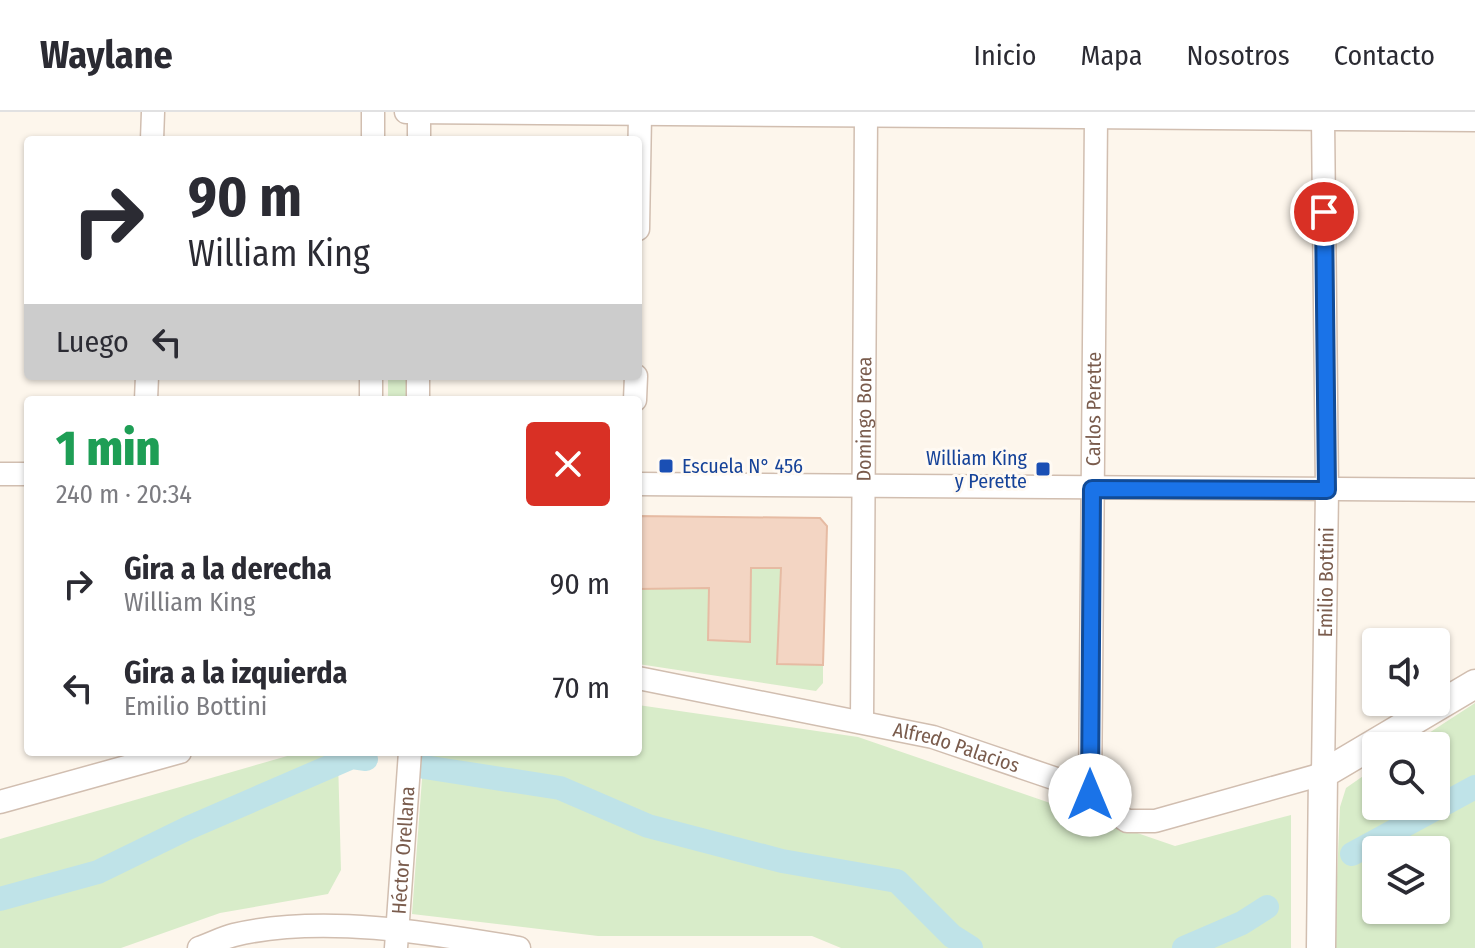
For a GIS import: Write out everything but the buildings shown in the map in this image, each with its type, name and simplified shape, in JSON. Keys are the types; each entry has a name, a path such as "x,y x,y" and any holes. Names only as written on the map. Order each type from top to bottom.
{"street":[{"path":"152,136 153,112"},
{"path":"373,112 373,136"},
{"path":"418,136 412,113 1475,120"},
{"path":"640,115 640,136"},
{"name":"Domingo Borea","path":"862,721 866,117"},
{"name":"Carlos Perette","path":"1090,795 1096,118"},
{"name":"Emilio Bottini","path":"1321,948 1327,490 1323,119"},
{"path":"0,474 24,474"},
{"path":"642,484 1475,490"},
{"name":"Alfredo Palacios","path":"642,679 862,721 975,749 1068,783 1127,821 1155,821 1323,774 1475,684"},
{"name":"Héctor Orellana","path":"396,939 410,756"},
{"path":"0,802 147,757"},
{"path":"199,948 234,935 290,928 342,927 396,939 519,948"}],"green space":[{"path":"388,380 407,380 407,396 388,396"},
{"path":"751,568 781,568 777,663 823,665 823,683 816,691 642,665 642,589 709,588 708,640 749,642"},
{"path":"1475,703 1475,948 1334,948 1340,807 1346,788 1362,777 1362,820 1450,820 1450,732 1430,732"},
{"path":"642,706 858,737 1175,846 1291,815 1291,948 841,948 812,936 598,936 412,914 424,756 642,756"},
{"path":"287,756 333,756 338,759 341,870 328,894 220,913 121,948 0,948 0,839"}],"waterway":[{"path":"0,899 98,872 188,828 352,757 366,759"},
{"path":"424,767 560,788 648,826 782,861 897,881 952,936 971,948"},
{"path":"1352,854 1475,787"},
{"path":"1184,948 1242,923 1267,907"}],"place":[{"name":"Escuela N° 456","path":"666,466"},
{"name":"William King y Perette","path":"1043,469"}],"route":[{"path":"1090,795 1092,489 1327,490 1324,212"}]}
